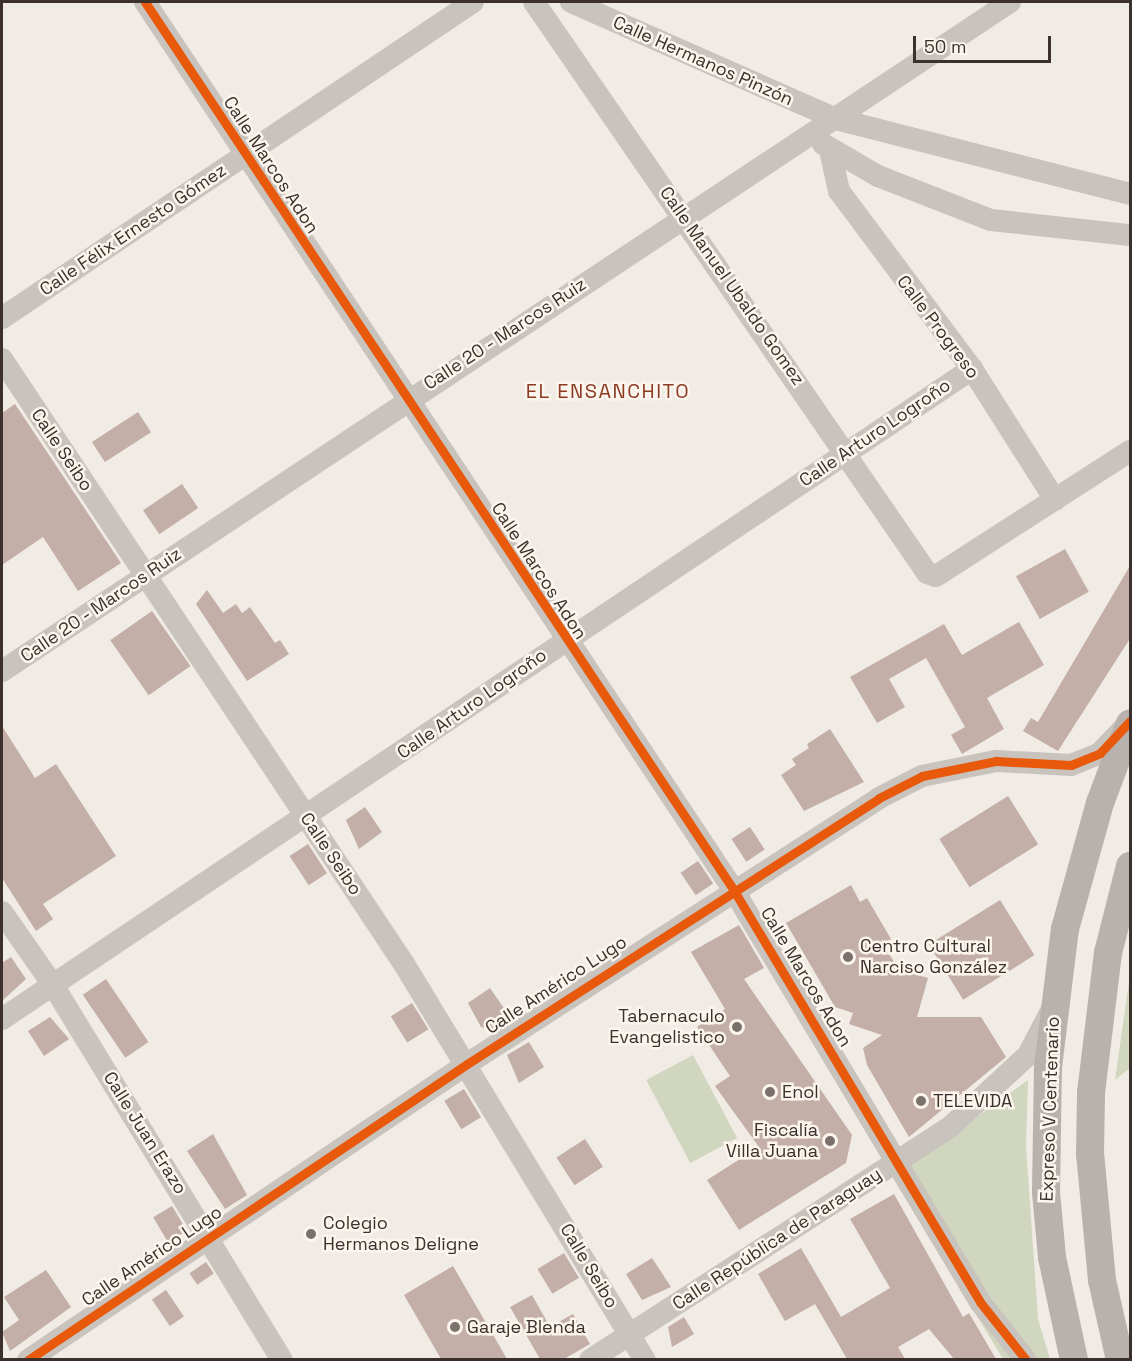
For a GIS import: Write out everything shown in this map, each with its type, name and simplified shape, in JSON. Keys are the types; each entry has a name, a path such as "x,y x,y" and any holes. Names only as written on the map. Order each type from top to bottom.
{"main road":[{"name":"Expreso V Centenario","path":"1074,1359 1052,1257 1046,1192 1053,1007 1065,929 1100,803 1131,722"},
{"path":"1120,1359 1102,1280 1090,1153 1091,1093 1108,954 1129,879"}],"street":[{"name":"Calle Marcos Adon","path":"146,2 244,155 407,398 564,640 733,889 899,1161"},
{"name":"Calle Félix Ernesto Gómez","path":"2,318 473,2"},
{"name":"Calle Manuel Ubaldo Gomez","path":"534,2 847,452 927,573 936,576 1055,500"},
{"name":"Calle Hermanos Pinzón","path":"571,2 836,119 1131,194"},
{"name":"Calle 20 - Marcos Ruiz","path":"2,671 407,398 836,119 1007,2"},
{"path":"810,134 830,150 888,180 991,220 1131,235"},
{"name":"Calle Progreso","path":"830,150 839,191 972,369 1055,500"},
{"name":"Calle Seibo","path":"2,359 307,818 467,1064 645,1359"},
{"name":"Calle Arturo Logroño","path":"2,1019 307,818 564,640 972,369"},
{"path":"1055,500 1131,451"},
{"name":"Calle Américo Lugo","path":"28,1359 467,1064 733,889 922,776 996,761 1071,765 1100,753 1131,722"},
{"name":"Calle Juan Erazo","path":"2,912 53,984 210,1237 282,1359"},
{"name":"Calle República de Paraguay","path":"590,1359 899,1161 994,1090 1028,1055 1053,1007"},
{"path":"899,1161 980,1302 1026,1359"}],"green space":[{"path":"1130,975 1130,1068 1115,1080"},
{"path":"693,1055 737,1138 690,1163 646,1080"},
{"path":"1028,1080 1026,1145 1038,1319 1050,1359 1003,1359 893,1178"}],"building":[{"path":"15,404 121,563 78,591 43,537 2,565 2,413"},
{"path":"138,412 151,432 105,462 92,442"},
{"path":"182,484 198,508 159,534 143,510"},
{"path":"1065,549 1089,592 1040,619 1016,576"},
{"path":"1131,564 1131,637 1058,751 1023,731 1031,718 1038,722"},
{"path":"207,590 223,613 236,604 242,613 250,607 275,643 280,640 289,654 247,681 196,604"},
{"path":"152,611 190,666 149,695 110,640"},
{"path":"1019,622 1044,665 987,698 1004,729 962,754 951,735 965,727 926,658 889,679 905,707 877,723 850,677 944,624 962,655"},
{"path":"2,726 35,778 56,764 116,856 43,904 53,919 36,931 2,878"},
{"path":"830,729 864,782 804,811 781,775 796,765 792,759 809,748 807,744"},
{"path":"1008,796 1038,844 970,887 939,839"},
{"path":"365,807 382,832 359,849 346,820"},
{"path":"750,827 765,850 746,862 732,839"},
{"path":"308,844 327,873 309,885 290,856"},
{"path":"698,861 713,883 696,895 681,873"},
{"path":"851,885 860,902 867,898 891,939 883,944 899,970 928,978 917,1017 981,1017 1006,1057 909,1137 867,1065 863,1048 882,1035 849,1024 853,1013 835,1007 786,923"},
{"path":"1000,900 1034,955 963,1000 929,945"},
{"path":"739,925 764,968 744,979 852,1135 846,1163 739,1230 707,1180 759,1147 715,1086 730,1076 697,1027 725,1009 691,952"},
{"path":"11,957 26,979 2,1001 2,963"},
{"path":"106,979 148,1042 125,1058 83,995"},
{"path":"490,988 510,1017 491,1030 481,1027 468,1003"},
{"path":"412,1003 428,1029 407,1043 391,1016"},
{"path":"50,1017 69,1039 44,1056 28,1031"},
{"path":"529,1042 544,1067 519,1083 507,1055"},
{"path":"464,1089 481,1117 461,1129 444,1101"},
{"path":"213,1134 247,1195 225,1209 187,1151"},
{"path":"585,1139 603,1167 574,1185 556,1158"},
{"path":"894,1194 963,1317 969,1313 996,1359 954,1359 929,1329 898,1347 905,1359 847,1359 815,1304 785,1321 758,1274 801,1248 841,1317 890,1288 850,1219"},
{"path":"172,1206 187,1231 168,1242 153,1217"},
{"path":"564,1253 579,1278 552,1294 537,1269"},
{"path":"652,1258 671,1287 642,1300 626,1274"},
{"path":"206,1262 214,1274 197,1285 189,1273"},
{"name":"Garaje Blenda","path":"453,1266 507,1359 441,1359 404,1295"},
{"path":"46,1270 71,1307 10,1351 2,1332 19,1320 4,1297"},
{"path":"166,1290 184,1317 170,1326 152,1300"},
{"path":"532,1295 550,1327 573,1314 590,1344 564,1359 540,1359 510,1307"},
{"path":"684,1317 694,1334 672,1347 668,1327"}],"cycle path":[{"path":"145,2 733,889 980,1302 1026,1360"},
{"path":"28,1360 467,1064 879,798 922,776 996,761 1071,765 1100,753 1130,721"}],"place":[{"name":"Centro Cultural Narciso González","path":"848,957"},
{"name":"Tabernaculo Evangelistico","path":"737,1027"},
{"name":"Enol","path":"770,1092"},
{"name":"TELEVIDA","path":"921,1101"},
{"name":"Fiscalía Villa Juana","path":"830,1141"},
{"name":"Colegio Hermanos Deligne","path":"311,1234"},
{"name":"Garaje Blenda","path":"455,1327"}],"district":[{"name":"EL ENSANCHITO","path":"608,391"}]}
